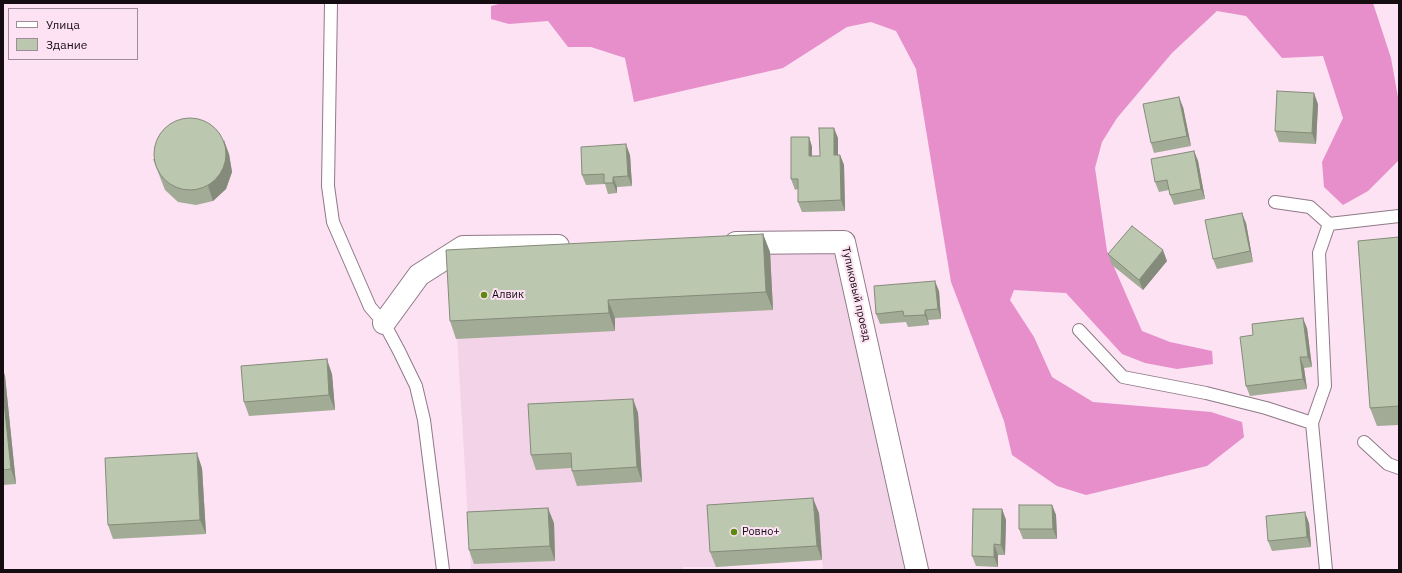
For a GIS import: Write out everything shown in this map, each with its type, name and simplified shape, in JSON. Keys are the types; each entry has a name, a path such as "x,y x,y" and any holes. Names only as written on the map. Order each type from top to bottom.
{"street":[{"name":"Тупиковый проезд","path":"717,243 844,242 917,570"},
{"path":"384,323 419,275 463,247 574,245"}],"lane":[{"path":"331,3 328,186 333,222 370,307 384,323 416,386 428,453 443,570"},
{"path":"1275,202 1310,207 1329,224 1399,216"},
{"path":"1326,570 1312,424 1324,386 1319,253 1329,224"},
{"path":"1079,330 1123,376 1214,395 1266,408 1312,424"},
{"path":"1364,442 1388,464 1399,468"}],"shaded area":[{"path":"503,3 1373,3 1391,58 1399,103 1399,160 1368,191 1343,205 1324,187 1322,162 1343,118 1323,56 1282,58 1246,16 1217,11 1172,53 1117,118 1102,142 1095,168 1107,251 1142,331 1170,342 1212,351 1213,364 1177,369 1145,363 1122,354 1066,293 1014,290 1010,300 1034,337 1052,377 1093,402 1211,412 1242,422 1244,437 1207,466 1086,495 1057,486 1012,455 1004,421 951,282 916,69 896,31 871,22 847,27 783,68 634,102 625,58 591,47 568,47 548,21 509,24 491,19 491,6"},
{"path":"836,247 913,570 823,570 822,560 716,567 683,567 683,570 471,570 453,268"}],"building":[{"path":"1277,91 1314,93 1312,133 1275,131"},
{"path":"1179,97 1187,136 1151,143 1143,104"},
{"path":"183,118 197,118 204,120 216,128 224,140 226,154 224,168 216,180 204,188 197,190 183,190 176,188 164,180 156,168 154,161 154,147 156,140 164,128 176,120"},
{"path":"819,128 834,128 834,155 840,155 841,200 798,202 798,179 791,179 791,137 809,137 809,156 820,156"},
{"path":"626,144 628,176 613,177 613,183 604,183 604,174 582,175 581,147"},
{"path":"1194,151 1201,189 1170,195 1167,180 1155,182 1151,159"},
{"path":"1242,213 1250,251 1213,259 1205,220"},
{"path":"1132,226 1163,250 1139,280 1108,254"},
{"path":"763,234 766,292 608,300 609,313 450,321 446,250"},
{"path":"1399,237 1399,406 1370,408 1358,241"},
{"path":"935,281 938,309 925,310 925,315 904,316 903,311 876,314 874,286"},
{"path":"1303,318 1308,357 1300,357 1303,379 1246,386 1240,337 1253,335 1252,324"},
{"path":"327,359 329,395 244,402 241,366"},
{"path":"3,393 11,469 3,470"},
{"path":"633,399 637,467 572,471 571,453 531,455 528,404"},
{"path":"197,453 200,520 108,525 105,458"},
{"path":"813,498 817,546 710,552 707,505"},
{"path":"1019,505 1052,505 1053,529 1019,529"},
{"path":"548,508 550,546 469,550 467,512"},
{"path":"973,509 1002,509 1001,545 994,544 994,557 972,556"},
{"path":"1305,512 1307,537 1268,541 1266,516"}],"place":[{"name":"Алвик","path":"484,295"},
{"name":"Ровно+","path":"734,532"}]}
